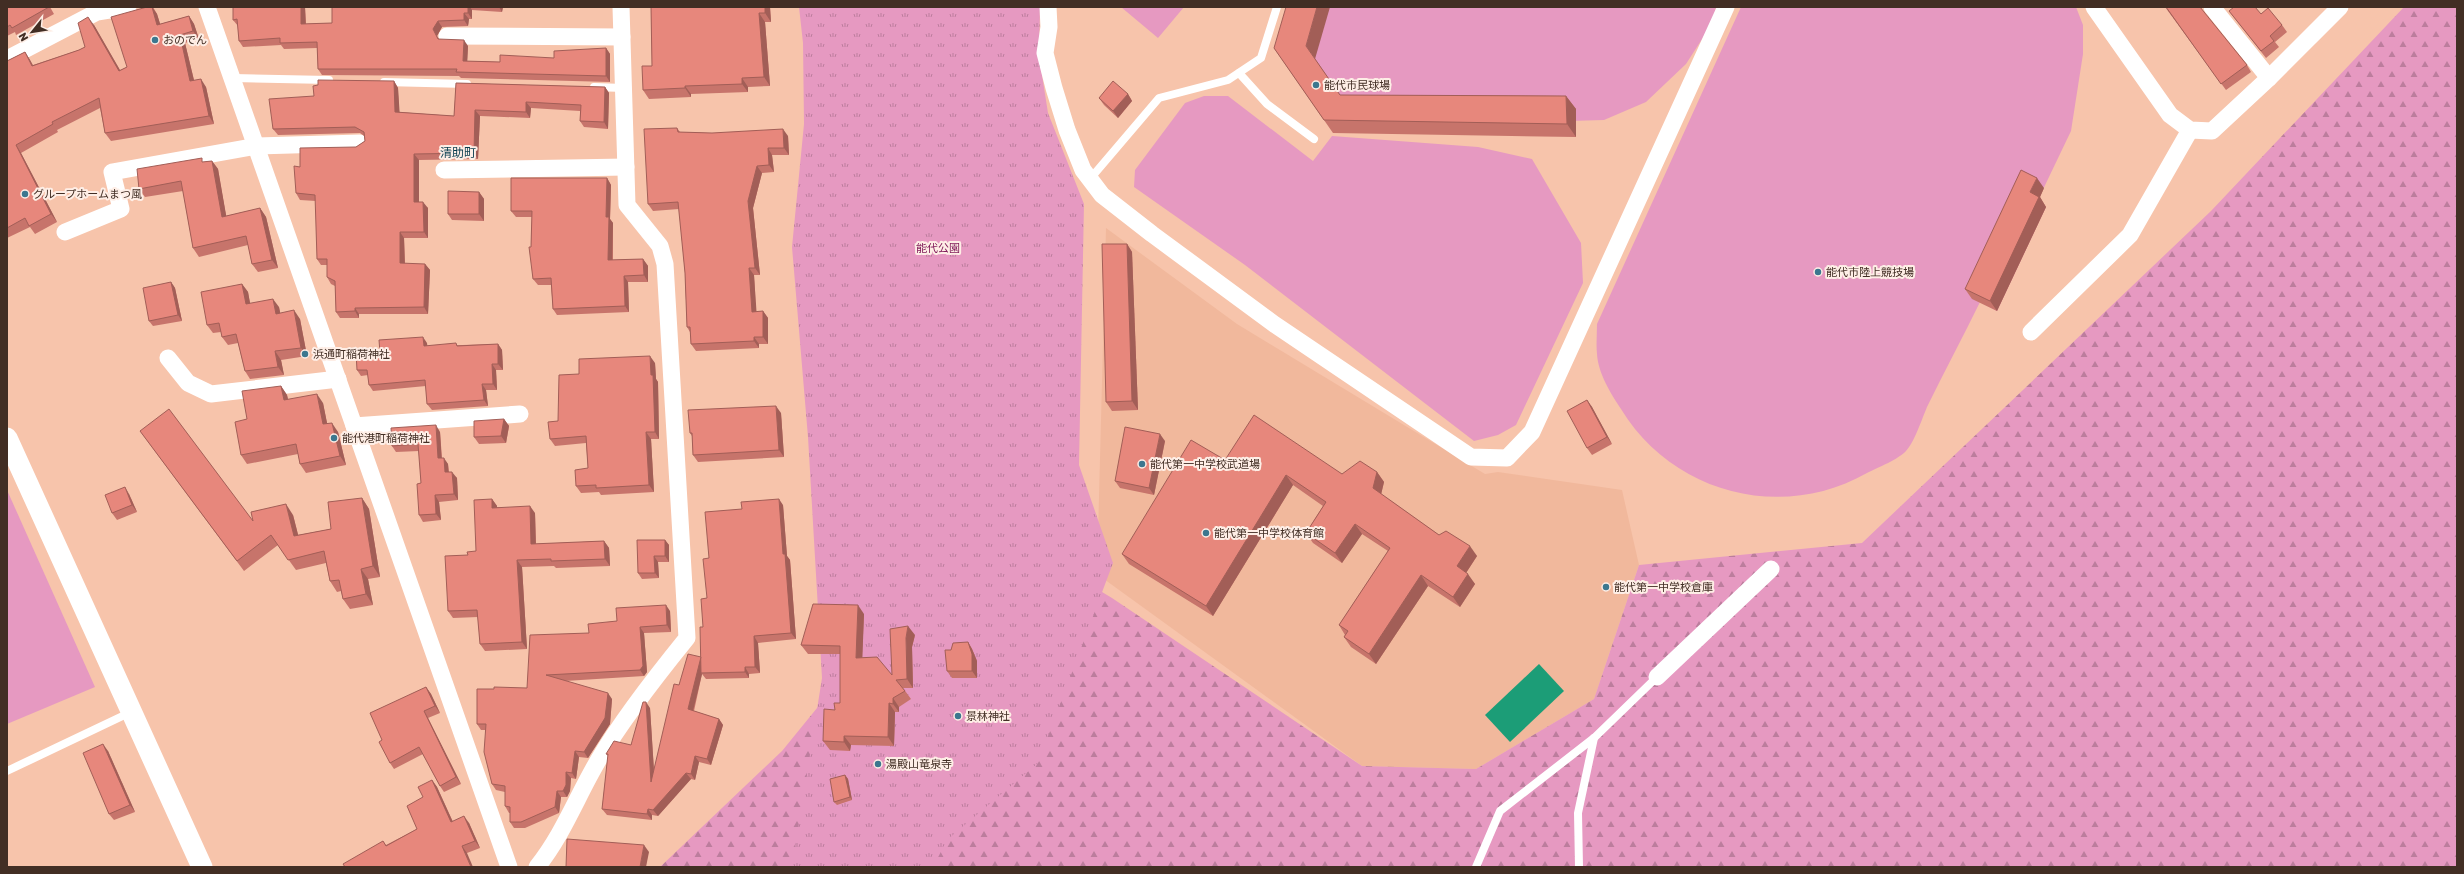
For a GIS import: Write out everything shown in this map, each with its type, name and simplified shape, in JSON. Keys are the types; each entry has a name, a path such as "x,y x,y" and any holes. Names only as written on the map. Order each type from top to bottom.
{"street":[{"path":"7,59 97,12 128,7"},
{"path":"207,7 509,867"},
{"path":"537,867 555,845 599,759 662,669 687,638 666,264 660,246 628,205 622,7"},
{"path":"1048,7 1049,27 1045,53 1054,88 1067,130 1083,170 1102,195 1274,324 1471,457 1507,458 1532,432 1726,7"},
{"path":"2094,7 2170,115 2190,130 2212,131 2269,78 2340,7"},
{"path":"2212,7 2269,78"},
{"path":"447,36 622,37"},
{"path":"2031,332 2130,235 2190,130"},
{"path":"65,232 121,208 112,172 257,146 360,143"},
{"path":"444,170 626,168"},
{"path":"168,358 188,383 211,394 338,379"},
{"path":"354,426 520,414"},
{"path":"7,438 202,867"},
{"path":"1657,677 1771,569"}],"lane":[{"path":"1090,179 1159,98 1228,80 1261,58 1277,7"},
{"path":"1239,73 1267,104 1314,139"},
{"path":"233,78 337,80"},
{"path":"377,81 472,84"},
{"path":"584,87 624,88"},
{"path":"1476,867 1500,811 1594,738 1657,677"},
{"path":"7,770 131,712"},
{"path":"1579,867 1578,813 1594,738"}],"shaded area":[{"path":"1106,228 1237,324 1485,474 1498,472 1622,490 1639,565 1594,699 1476,769 1362,766 1097,574"},
{"path":"1539,664 1564,691 1510,742 1485,715"}],"green space":[{"name":"能代公園","path":"799,7 1040,7 1039,56 1048,113 1084,204 1079,465 1113,563 1038,763 947,840 933,867 792,867 822,678 808,437 792,247 804,124 803,43"},
{"path":"1121,7 1184,7 1158,38"},
{"path":"1311,7 1716,7 1713,22 1686,64 1646,102 1604,120 1343,127 1295,57"},
{"name":"能代市陸上競技場","path":"1741,7 2076,7 2083,25 2083,54 2071,131 2037,202 2046,207 1997,311 1980,302 1927,407 1915,437 1903,454 1888,463 1834,488 1799,495 1765,496 1731,491 1699,479 1669,461 1643,438 1621,409 1602,376 1597,354 1597,324"},
{"path":"2404,7 2457,7 2457,867 660,867 782,751 896,611 1029,548 1112,598 1362,766 1476,769 1594,699 1639,565 1862,543 2211,211"},
{"path":"1204,96 1228,96 1313,161 1332,136 1478,147 1532,159 1581,243 1583,283 1516,425 1498,435 1474,441 1245,265 1134,187 1135,170 1185,103"},
{"path":"7,490 95,687 7,724"}],"building":[{"path":"7,7 49,7 12,28 10,25 7,27"},
{"path":"152,7 157,25 189,16 193,31 180,35 190,81 201,79 209,116 105,133 99,98 52,122 53,124 16,145 51,214 29,226 25,218 7,228 7,61 25,52 32,66 85,47 78,23 88,17 119,71 127,67 111,17"},
{"path":"233,7 301,7 301,24 332,23 332,7 468,7 468,13 464,13 464,20 438,21 433,29 438,39 464,40 463,61 500,62 500,55 554,58 554,51 606,48 606,76 456,72 457,69 318,69 317,42 280,43 280,38 239,41 237,19 233,20"},
{"path":"651,7 765,7 765,13 759,13 764,77 742,78 742,84 685,86 685,88 643,90 642,66 652,66"},
{"name":"能代市民球場","path":"1286,7 1317,7 1306,46 1340,95 1566,96 1567,124 1324,120 1274,48"},
{"path":"2166,7 2200,7 2247,65 2221,84"},
{"path":"2234,7 2255,7 2261,14 2268,8 2282,25 2270,36 2274,41 2261,51 2229,11"},
{"path":"318,80 394,81 395,112 454,116 456,83 605,87 604,122 580,121 581,105 526,102 526,112 475,110 474,153 414,154 414,202 423,202 424,232 400,232 400,263 425,264 424,307 355,308 355,311 336,312 335,281 327,277 327,259 317,259 315,195 296,193 294,166 300,167 300,148 356,147 365,141 364,132 355,127 273,129 269,99 314,96 313,86 318,85"},
{"path":"1113,81 1128,94 1113,111 1099,98"},
{"path":"677,128 678,132 712,133 783,129 784,148 768,148 769,165 757,166 748,201 755,268 749,268 752,312 763,311 763,337 754,337 754,341 691,344 690,327 687,327 685,273 678,202 648,204 644,129"},
{"path":"202,158 202,162 212,161 222,217 260,208 272,260 252,264 246,236 193,248 181,181 139,189 137,169"},
{"path":"2021,170 2037,178 2030,192 2039,197 1990,301 1965,289"},
{"path":"511,178 607,178 606,217 609,217 608,260 643,259 644,275 624,276 625,306 553,309 551,278 533,279 529,247 531,247 532,211 511,211"},
{"path":"448,191 479,192 479,214 448,214"},
{"path":"1102,244 1127,244 1132,401 1106,402"},
{"path":"171,282 178,315 149,321 143,288"},
{"path":"242,284 246,304 273,299 276,314 294,310 301,348 275,351 278,367 245,371 236,334 222,337 219,323 207,325 201,292"},
{"path":"423,337 424,346 456,343 457,346 498,344 498,364 492,364 493,384 482,384 484,400 427,404 425,380 369,385 367,370 357,370 356,353 380,353 379,340"},
{"path":"650,356 651,375 653,375 655,432 646,432 649,485 596,488 596,485 576,486 575,470 588,468 586,436 550,439 548,422 558,421 559,375 579,374 579,359"},
{"path":"281,386 284,400 317,394 323,424 332,423 340,456 300,464 296,444 241,455 235,422 247,419 242,391"},
{"path":"1587,400 1607,437 1587,448 1567,411"},
{"path":"776,406 779,450 693,455 692,433 690,433 688,410"},
{"path":"169,409 253,521 251,512 286,504 294,536 331,529 328,502 362,498 373,566 361,569 366,594 343,599 339,580 330,581 324,551 288,560 271,535 237,561 140,431"},
{"path":"1254,415 1342,474 1360,461 1377,472 1373,488 1439,535 1446,531 1470,546 1457,566 1468,574 1453,597 1421,575 1369,654 1344,637 1348,631 1339,625 1390,548 1355,524 1335,553 1306,533 1326,502 1286,475 1206,606 1122,554 1191,440 1225,460"},
{"path":"504,419 501,436 474,437 474,421"},
{"path":"436,425 438,458 444,458 445,472 452,472 454,494 435,495 436,514 419,515 417,484 421,483 418,444 392,446 391,428"},
{"name":"能代第一中学校武道場","path":"1125,427 1160,434 1149,488 1115,481"},
{"path":"125,487 132,505 112,513 105,495"},
{"path":"492,499 492,508 530,506 531,544 604,541 605,559 551,561 551,559 517,560 522,642 480,644 477,610 448,611 445,556 468,555 467,552 476,551 474,500"},
{"path":"779,499 791,633 754,636 755,667 745,667 745,672 701,673 700,627 703,627 701,599 707,598 703,559 709,558 705,512 742,509 741,502"},
{"path":"637,540 665,540 665,556 654,556 655,573 638,573"},
{"path":"813,604 858,605 856,658 877,657 892,675 890,629 908,626 906,638 907,679 896,680 905,691 893,698 893,704 889,703 888,737 844,736 844,742 823,741 824,709 835,710 834,703 840,703 840,646 801,645"},
{"path":"666,605 667,625 640,627 643,666 640,670 546,675 608,693 605,718 584,752 575,751 572,773 566,772 566,785 563,791 557,791 555,807 521,822 510,822 510,807 505,806 505,786 492,784 484,752 486,724 477,724 477,689 494,689 494,687 527,688 530,635 589,633 588,624 617,621 616,608"},
{"path":"968,642 972,654 972,671 947,671 945,650 951,650 953,643"},
{"path":"688,654 701,657 688,709 719,719 707,759 695,756 691,774 686,773 653,810 648,809 647,814 602,809 608,754 606,754 614,741 631,745 643,702 646,702 651,782 674,684 679,685"},
{"path":"426,687 435,706 424,711 456,777 440,786 419,747 390,763 379,742 382,740 370,713"},
{"path":"103,744 130,805 109,814 83,753"},
{"path":"845,775 850,797 834,802 830,779"},
{"path":"432,780 451,822 464,816 475,841 462,846 471,867 345,867 343,864 383,841 386,846 417,829 407,806 423,797 418,787"},
{"path":"567,839 644,845 640,867 566,867"}],"place":[{"name":"おのでん","path":"155,40"},
{"name":"能代市民球場","path":"1316,85"},
{"name":"グループホームまつ風","path":"25,194"},
{"name":"能代市陸上競技場","path":"1818,272"},
{"name":"浜通町稲荷神社","path":"305,354"},
{"name":"能代港町稲荷神社","path":"334,438"},
{"name":"能代第一中学校武道場","path":"1142,464"},
{"name":"能代第一中学校体育館","path":"1206,533"},
{"name":"能代第一中学校倉庫","path":"1606,587"},
{"name":"景林神社","path":"958,716"},
{"name":"湯殿山竜泉寺","path":"878,764"}],"district":[{"name":"清助町","path":"458,153"}]}
